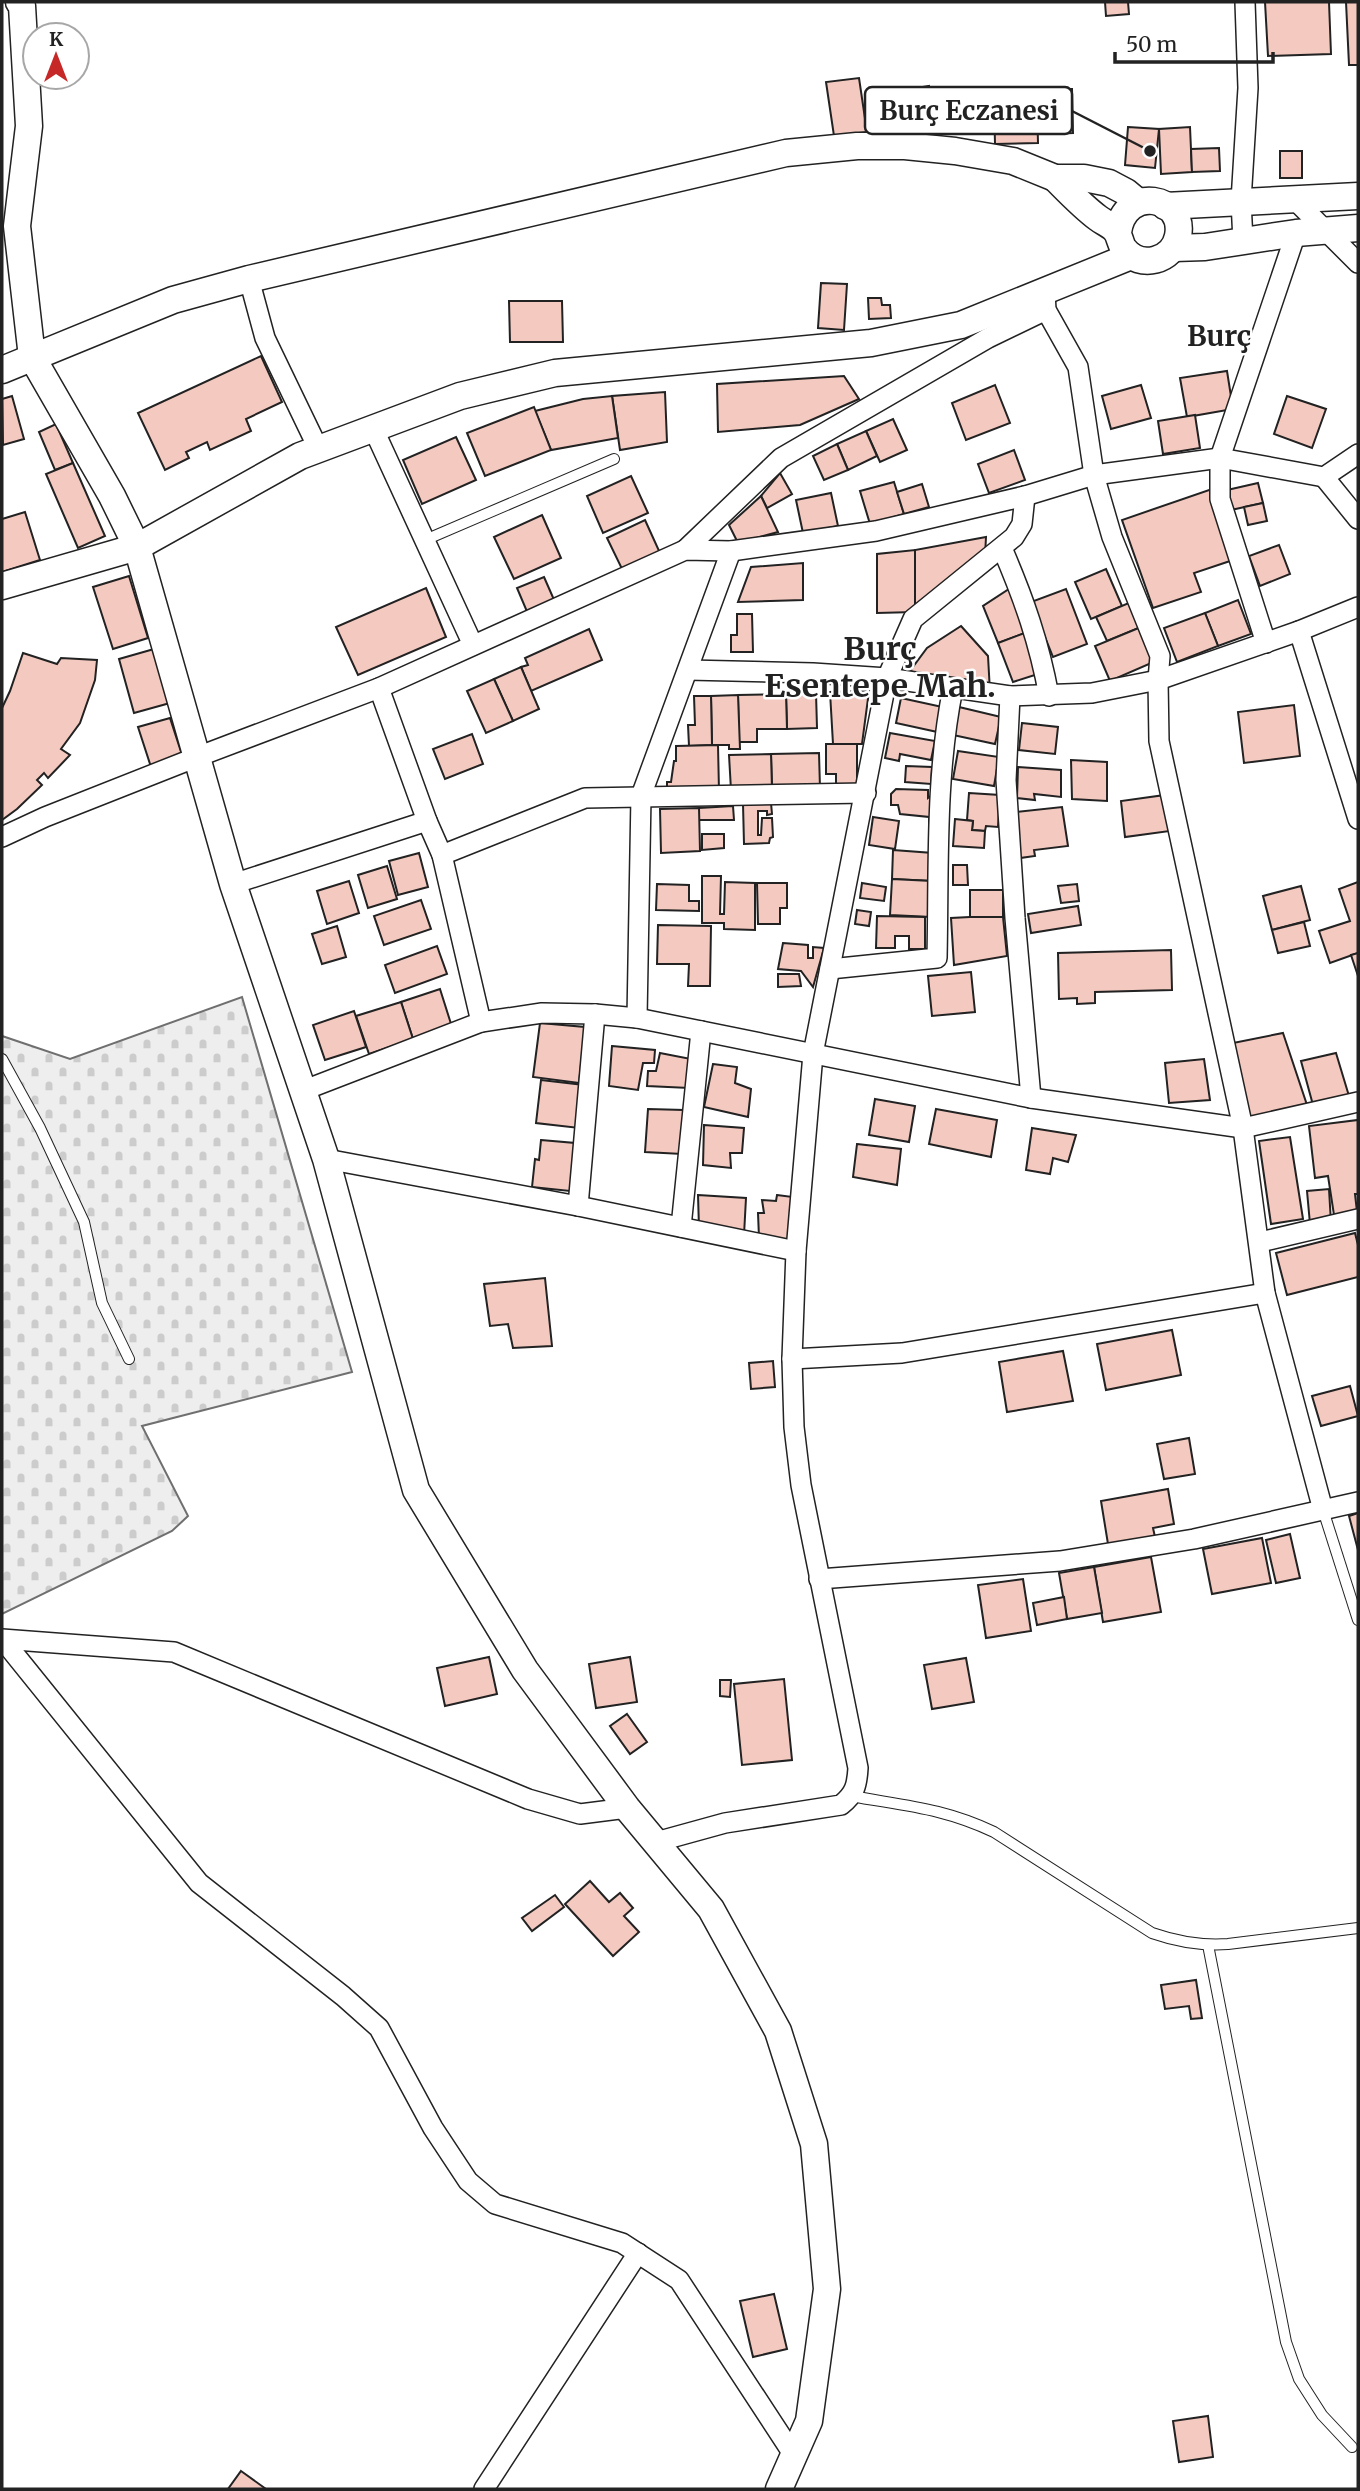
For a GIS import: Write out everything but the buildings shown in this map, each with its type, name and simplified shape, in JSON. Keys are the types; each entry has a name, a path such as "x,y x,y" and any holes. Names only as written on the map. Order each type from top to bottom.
{"street":[{"path":"19,2 22,6 29,126 17,226 32,357 112,496 137,547 233,884 326,1159 416,1490 525,1670 627,1808 712,1909 778,2031 814,2144 827,2289 809,2421 786,2476"},
{"path":"1243,241 1241,201 1248,88 1245,2"},
{"path":"2,370 173,300 249,279 786,153 857,146 905,146 955,150 1013,161 1055,178 1097,218 1118,232"},
{"path":"1055,178 1084,178 1108,183 1138,202"},
{"path":"1165,206 1358,196"},
{"path":"1295,200 1358,263"},
{"path":"1157,201 1165,206 1172,212 1179,230 1174,248 1167,255 1149,261 1131,256 1119,241 1118,232 1123,214 1138,202 1157,201"},
{"path":"1174,248 1205,247 1296,233 1358,228"},
{"path":"1266,643 1220,499 1220,458 1296,233"},
{"path":"2,837 45,817 379,688 685,550 781,458 988,338 1046,301 1131,256"},
{"path":"249,279 265,338 318,448"},
{"path":"2,586 137,547 318,448 460,396 555,373 871,343 961,326 1046,301"},
{"path":"1046,301 1078,367 1094,475 1112,537 1160,656 1159,741 1243,1128 1265,1293 1323,1510"},
{"path":"373,428 473,645"},
{"path":"1324,477 1358,454"},
{"path":"685,550 732,551 876,531 1025,496 1094,475 1220,458 1324,477 1358,519"},
{"path":"656,1842 725,1823 841,1805 852,1797 857,1782 858,1768 801,1485 795,1439 792,1359 796,1251 813,1054 887,678 913,619 1014,537 1022,524 1025,496"},
{"path":"1003,548 1026,603 1049,696"},
{"path":"637,1018 641,796 732,551"},
{"path":"688,670 887,678 1010,696 1093,693 1158,680 1299,631 1358,607"},
{"path":"1299,631 1358,819"},
{"path":"379,688 442,855 481,1022"},
{"path":"830,969 937,958 941,769 953,688"},
{"path":"1010,696 1006,780 1031,1098"},
{"path":"442,855 586,798 866,793"},
{"path":"233,884 427,821"},
{"path":"302,1091 481,1022 542,1013 637,1018 1031,1098 1243,1128 1358,1102"},
{"path":"579,1206 595,1014"},
{"path":"681,1227 701,1031"},
{"path":"326,1159 579,1206 796,1251"},
{"path":"1259,1242 1358,1219"},
{"path":"792,1359 902,1353 1265,1293"},
{"path":"819,1579 1060,1561 1194,1539 1358,1502"},
{"path":"2,1641 174,1652 528,1799 580,1814 627,1808"},
{"path":"2,1641 200,1883 343,1996 379,2028 433,2128 468,2181 495,2204 622,2242 679,2280 786,2476"},
{"path":"484,2489 638,2253"}],"lane":[{"path":"425,540 614,459"},
{"path":"2,1059 40,1128 84,1222 102,1303 129,1359"},
{"path":"1323,1510 1358,1620"},
{"path":"852,1797 917,1806 971,1821 994,1832 1152,1933 1178,1942 1208,1945 1358,1928"},
{"path":"1208,1945 1286,2342 1299,2379 1322,2415 1352,2447"}],"green space":[{"path":"242,997 352,1372 142,1426 188,1516 172,1531 2,1614 2,1036 70,1059"}],"place":[{"name":"Burç Eczanesi","path":"1150,151"}],"district":[{"name":"Burç","path":"1219,336"},
{"name":"Burç Esentepe Mah.","path":"880,668"}]}
